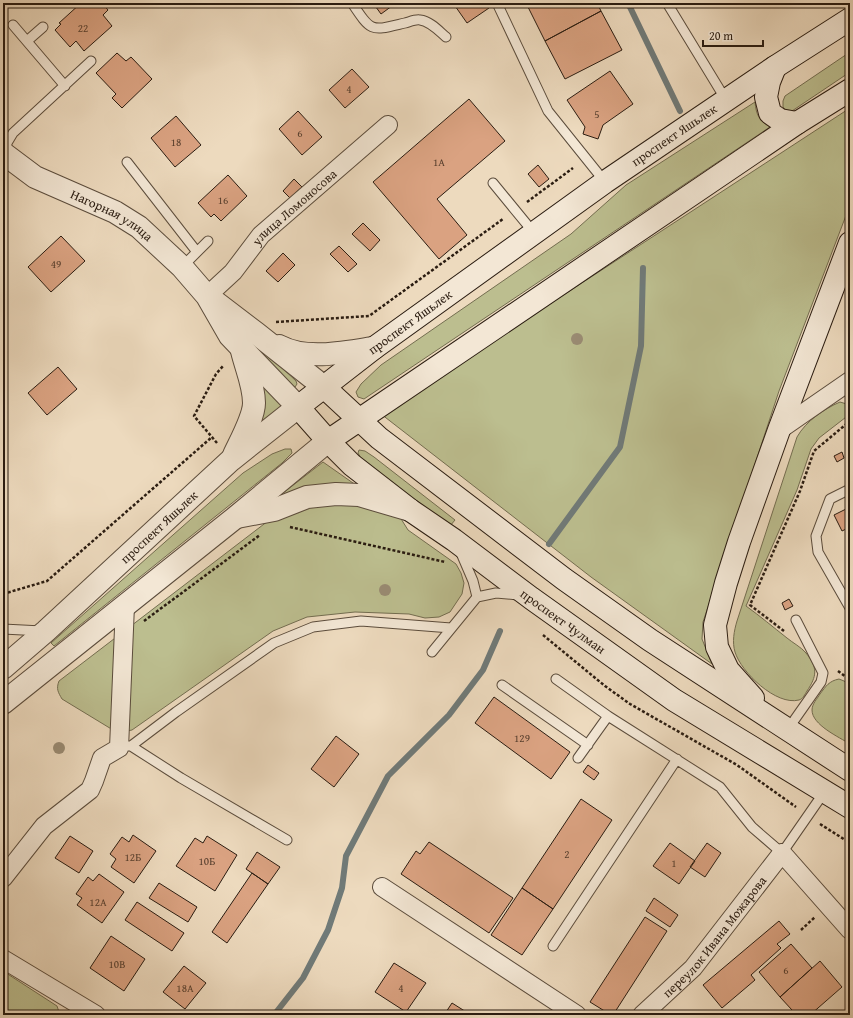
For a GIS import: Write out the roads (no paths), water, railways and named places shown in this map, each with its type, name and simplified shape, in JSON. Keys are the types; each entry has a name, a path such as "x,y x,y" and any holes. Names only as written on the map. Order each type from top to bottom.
{"main road":[{"name":"проспект Яшьлек","path":"3,668 46,631 226,453 298,407 374,348 605,182 775,67 850,19"},
{"path":"775,67 769,82 766,97 770,113 780,120 797,123"},
{"path":"3,703 236,517 328,441 797,123 850,90"},
{"name":"Нагорная улица","path":"4,155 35,177 116,212 189,259 207,296"},
{"path":"779,724 728,670 717,647 715,625 739,542 779,430 850,243"},
{"path":"207,296 265,328 359,420 399,454 564,579 650,640 850,770"},
{"name":"проспект Чулман","path":"207,296 230,336 234,355 298,407 328,441 352,465 410,510 454,540 531,598 674,700 850,807"},
{"path":"265,328 286,350 310,354 374,348"},
{"path":"226,453 248,424 254,404 252,384 234,355"},
{"path":"236,517 274,510 307,497 336,494 359,495 410,510"}],"street":[{"name":"улица Ломоносова","path":"207,296 233,272 261,235 388,125"},
{"path":"779,430 850,381"},
{"path":"3,878 44,826 90,790 102,758 125,747 125,605"},
{"path":"782,853 850,930"},
{"name":"переулок Ивана Можарова","path":"642,1015 694,968 782,853"},
{"path":"382,886 577,1015"},
{"path":"3,960 96,1015"}],"lane":[{"path":"352,3 364,22 372,28 381,29 420,19 428,22 446,37"},
{"path":"497,3 548,111 605,182"},
{"path":"667,3 726,100"},
{"path":"13,25 65,86"},
{"path":"27,41 43,27"},
{"path":"4,155 7,143 13,133 91,61"},
{"path":"127,162 189,259 208,241"},
{"path":"493,183 534,234"},
{"path":"850,489 830,499 816,536 818,552 850,608"},
{"path":"454,540 466,562 477,597"},
{"path":"432,652 477,597 496,593 514,593 531,598"},
{"path":"779,724 820,682 823,673 796,620"},
{"path":"287,840 125,747 274,643 313,627 361,622 451,628"},
{"path":"3,629 46,631"},
{"path":"556,679 608,716 720,787 752,827 782,853 825,791"},
{"path":"502,685 588,745"},
{"path":"578,758 608,716"},
{"path":"553,946 677,759"}],"waterway":[{"path":"628,3 680,111"},
{"path":"549,544 620,447 641,346 643,268"},
{"path":"274,1015 303,978 328,930 342,888 346,856 388,776 449,715 483,670 500,631"}]}
